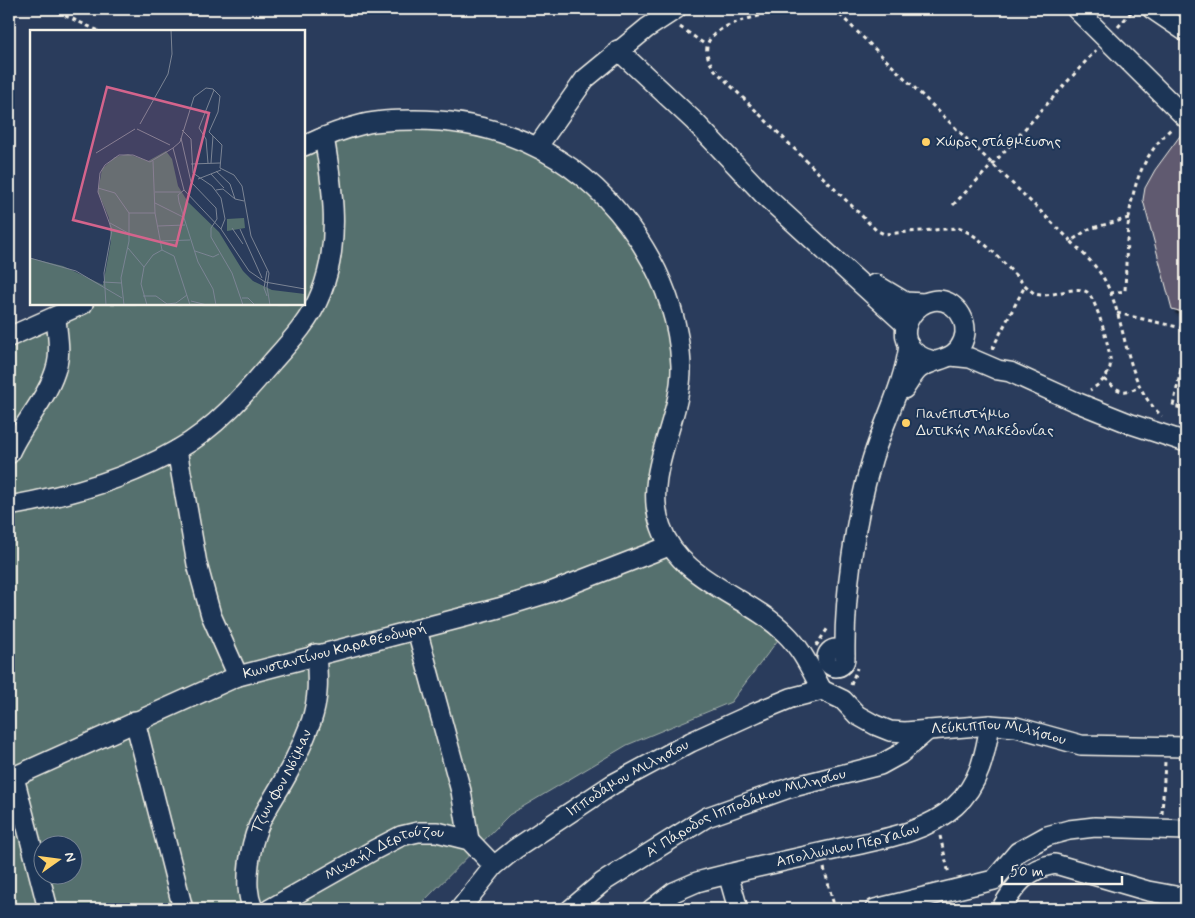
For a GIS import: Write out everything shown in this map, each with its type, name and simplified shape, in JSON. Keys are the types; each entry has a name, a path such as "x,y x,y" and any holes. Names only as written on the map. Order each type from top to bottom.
{"street":[{"path":"1076,9 1185,117"},
{"path":"1152,9 1186,32"},
{"path":"538,146 585,79 618,50 671,12"},
{"path":"618,50 694,121 777,208 851,273 862,287 882,302 906,325"},
{"path":"305,146 324,136 366,123 430,120 456,122 496,130 538,146 599,192 621,214 646,251 665,289 675,323 681,366 674,409 657,479 656,505 660,526 670,546 697,573 784,632 804,655 822,690"},
{"path":"9,506 76,492 127,474 177,450 212,425 251,388 301,328 321,293 332,244 334,212 324,136"},
{"path":"851,273 868,280 905,302 924,303 934,301 952,306 964,322 963,342 942,358 918,370 895,400"},
{"path":"924,303 909,316 906,325 909,345 915,353 942,358 970,358 998,370 1010,372 1085,406 1186,442"},
{"path":"9,338 56,318 80,305"},
{"path":"9,454 16,436 48,389 57,364 56,318"},
{"path":"965,332 976,346 992,352 1010,372"},
{"path":"822,690 840,658 844,619 859,524 871,463 882,428 895,400 907,363 909,345"},
{"path":"177,450 197,564 211,615 238,676"},
{"name":"Κωνσταντίνου Καραθεοδωρή","path":"11,778 238,676 316,654 417,630 548,593 670,546"},
{"path":"417,630 461,791 469,840"},
{"name":"Τζων Φον Νόϊμαν","path":"253,909 248,896 247,882 251,846 255,830 290,770 310,722 318,689 316,654"},
{"name":"Λεύκιππου Μιλήσιου","path":"822,690 843,700 857,715 890,731 928,730 990,724 1016,727 1081,745 1186,747"},
{"name":"Ιπποδάμου Μιλησίου","path":"460,909 494,866 575,807 650,763 782,701 822,690"},
{"path":"135,721 184,909"},
{"name":"Απολλώνιου Περγαίου","path":"652,909 674,892 697,882 917,829 936,821 956,806 975,780 983,764 990,724"},
{"name":"Α' Πάροδος Ιπποδάμου Μιλησίου","path":"571,909 611,876 707,817 789,788 880,765 891,760 928,730"},
{"path":"11,778 48,909"},
{"path":"875,909 994,880 1018,852 1047,836 1069,830 1095,828 1186,830"},
{"name":"Μιχαήλ Δερτούζου","path":"270,909 401,836 418,832 437,832 469,840 494,866"},
{"path":"1002,909 1018,882 1025,876 1042,866 1055,864 1148,891 1186,898"},
{"path":"728,874 738,909"}],"path":[{"path":"26,9 57,12 96,30"},
{"path":"791,9 723,27 711,36 706,45 706,58 876,230 884,234 958,228 969,231 1035,294 1042,296 1078,288 1088,292 1095,303 1110,356 1110,367 1104,379 1087,391"},
{"path":"834,9 1071,241 1103,278 1117,312 1139,387 1148,404 1169,420"},
{"path":"953,205 993,164 1134,9"},
{"path":"671,12 706,45"},
{"path":"1110,293 1125,291 1129,218 1135,183 1145,163 1165,134 1185,117"},
{"path":"1071,241 1088,228 1129,218"},
{"path":"992,352 1025,286"},
{"path":"1117,312 1186,330"},
{"path":"1186,347 1173,406 1186,409"},
{"path":"1104,379 1117,390 1126,392 1139,387"},
{"path":"840,658 855,677 843,700"},
{"path":"1161,829 1165,747"},
{"path":"936,821 954,890"},
{"path":"820,853 835,909"}],"green space":[{"path":"456,122 573,172 646,251 681,367 657,479 669,546 784,632 731,702 627,745 509,815 416,909 9,909 9,337 81,305 305,305 305,146 324,137"}],"building":[{"path":"1185,129 1186,313 1172,309 1143,200 1145,188 1155,170"}],"place":[{"name":"Χώρος στάθμευσης","path":"926,142"},
{"name":"Πανεπιστήμιο Δυτικής Μακεδονίας","path":"906,423"}]}
